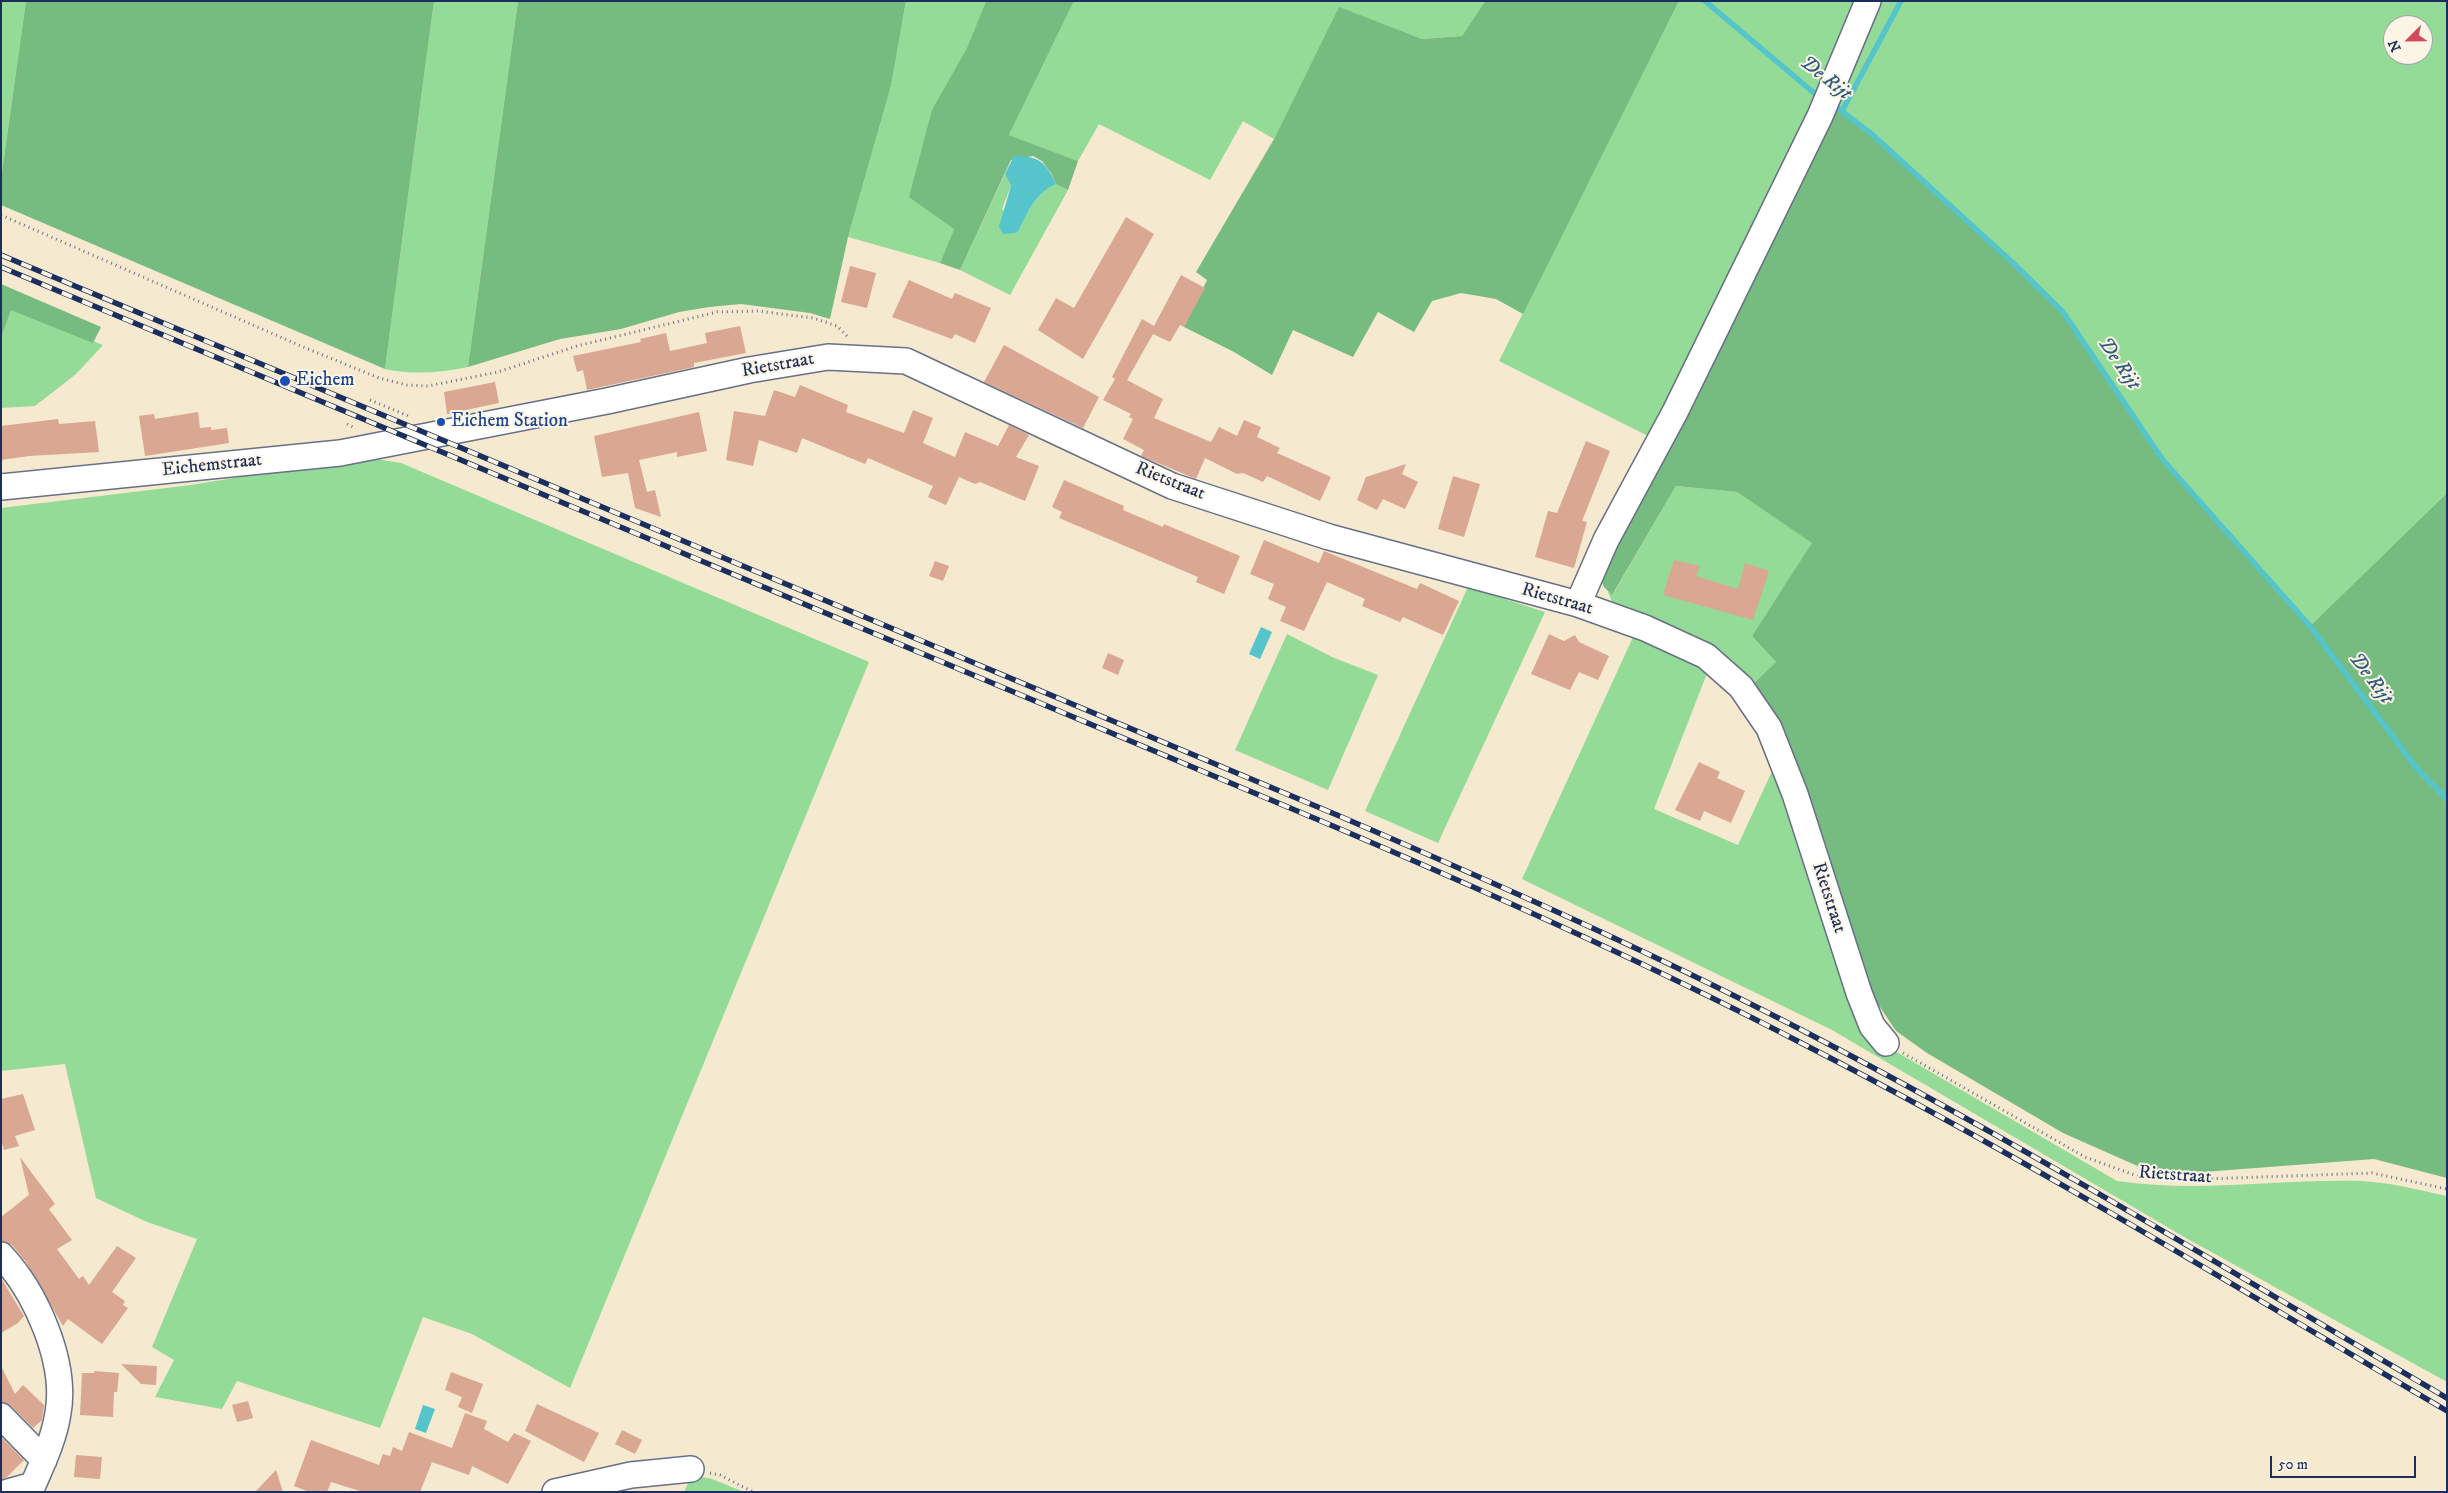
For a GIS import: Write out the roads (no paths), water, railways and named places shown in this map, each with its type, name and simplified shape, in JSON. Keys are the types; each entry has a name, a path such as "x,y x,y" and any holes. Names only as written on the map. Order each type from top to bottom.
{"street":[{"path":"1578,604 1606,540 1675,412 1820,116 1835,84 1868,1"},
{"name":"Rietstraat","path":"421,437 607,401 749,370 828,357 906,361 1172,486 1329,537 1578,604 1645,628 1706,656 1741,687 1769,728 1795,794 1859,993 1872,1026 1886,1043"},
{"name":"Eichemstraat","path":"1,487 340,454 421,437"},
{"path":"1,1255 28,1291 37,1309 58,1368 59,1411 37,1489 8,1492"},
{"path":"1,1416 44,1460"},
{"path":"555,1492 631,1475 691,1469"}],"water":[{"path":"1014,156 1030,157 1041,162 1049,170 1056,184 1038,198 1019,230 1015,233 1003,234 999,227 1011,186 1005,174"},
{"path":"1261,627 1272,632 1260,659 1249,654"},
{"path":"423,1405 435,1409 426,1433 415,1429"}],"waterway":[{"name":"De Rijt","path":"1705,1 1820,98"},
{"path":"1842,111 1901,1"},
{"name":"De Rijt","path":"1831,103 1874,136 2013,263 2063,312 2163,460 2310,626 2418,770 2447,799"}],"railway":[{"path":"1,255 1337,815 1519,895 1699,978 1817,1038 1977,1124 2447,1398"},
{"path":"1,267 1333,826 1454,878 1633,960 1751,1017 1971,1134 2131,1224 2447,1411"}],"place":[{"name":"Eichem","path":"285,381"},
{"name":"Eichem Station","path":"441,422"}]}
